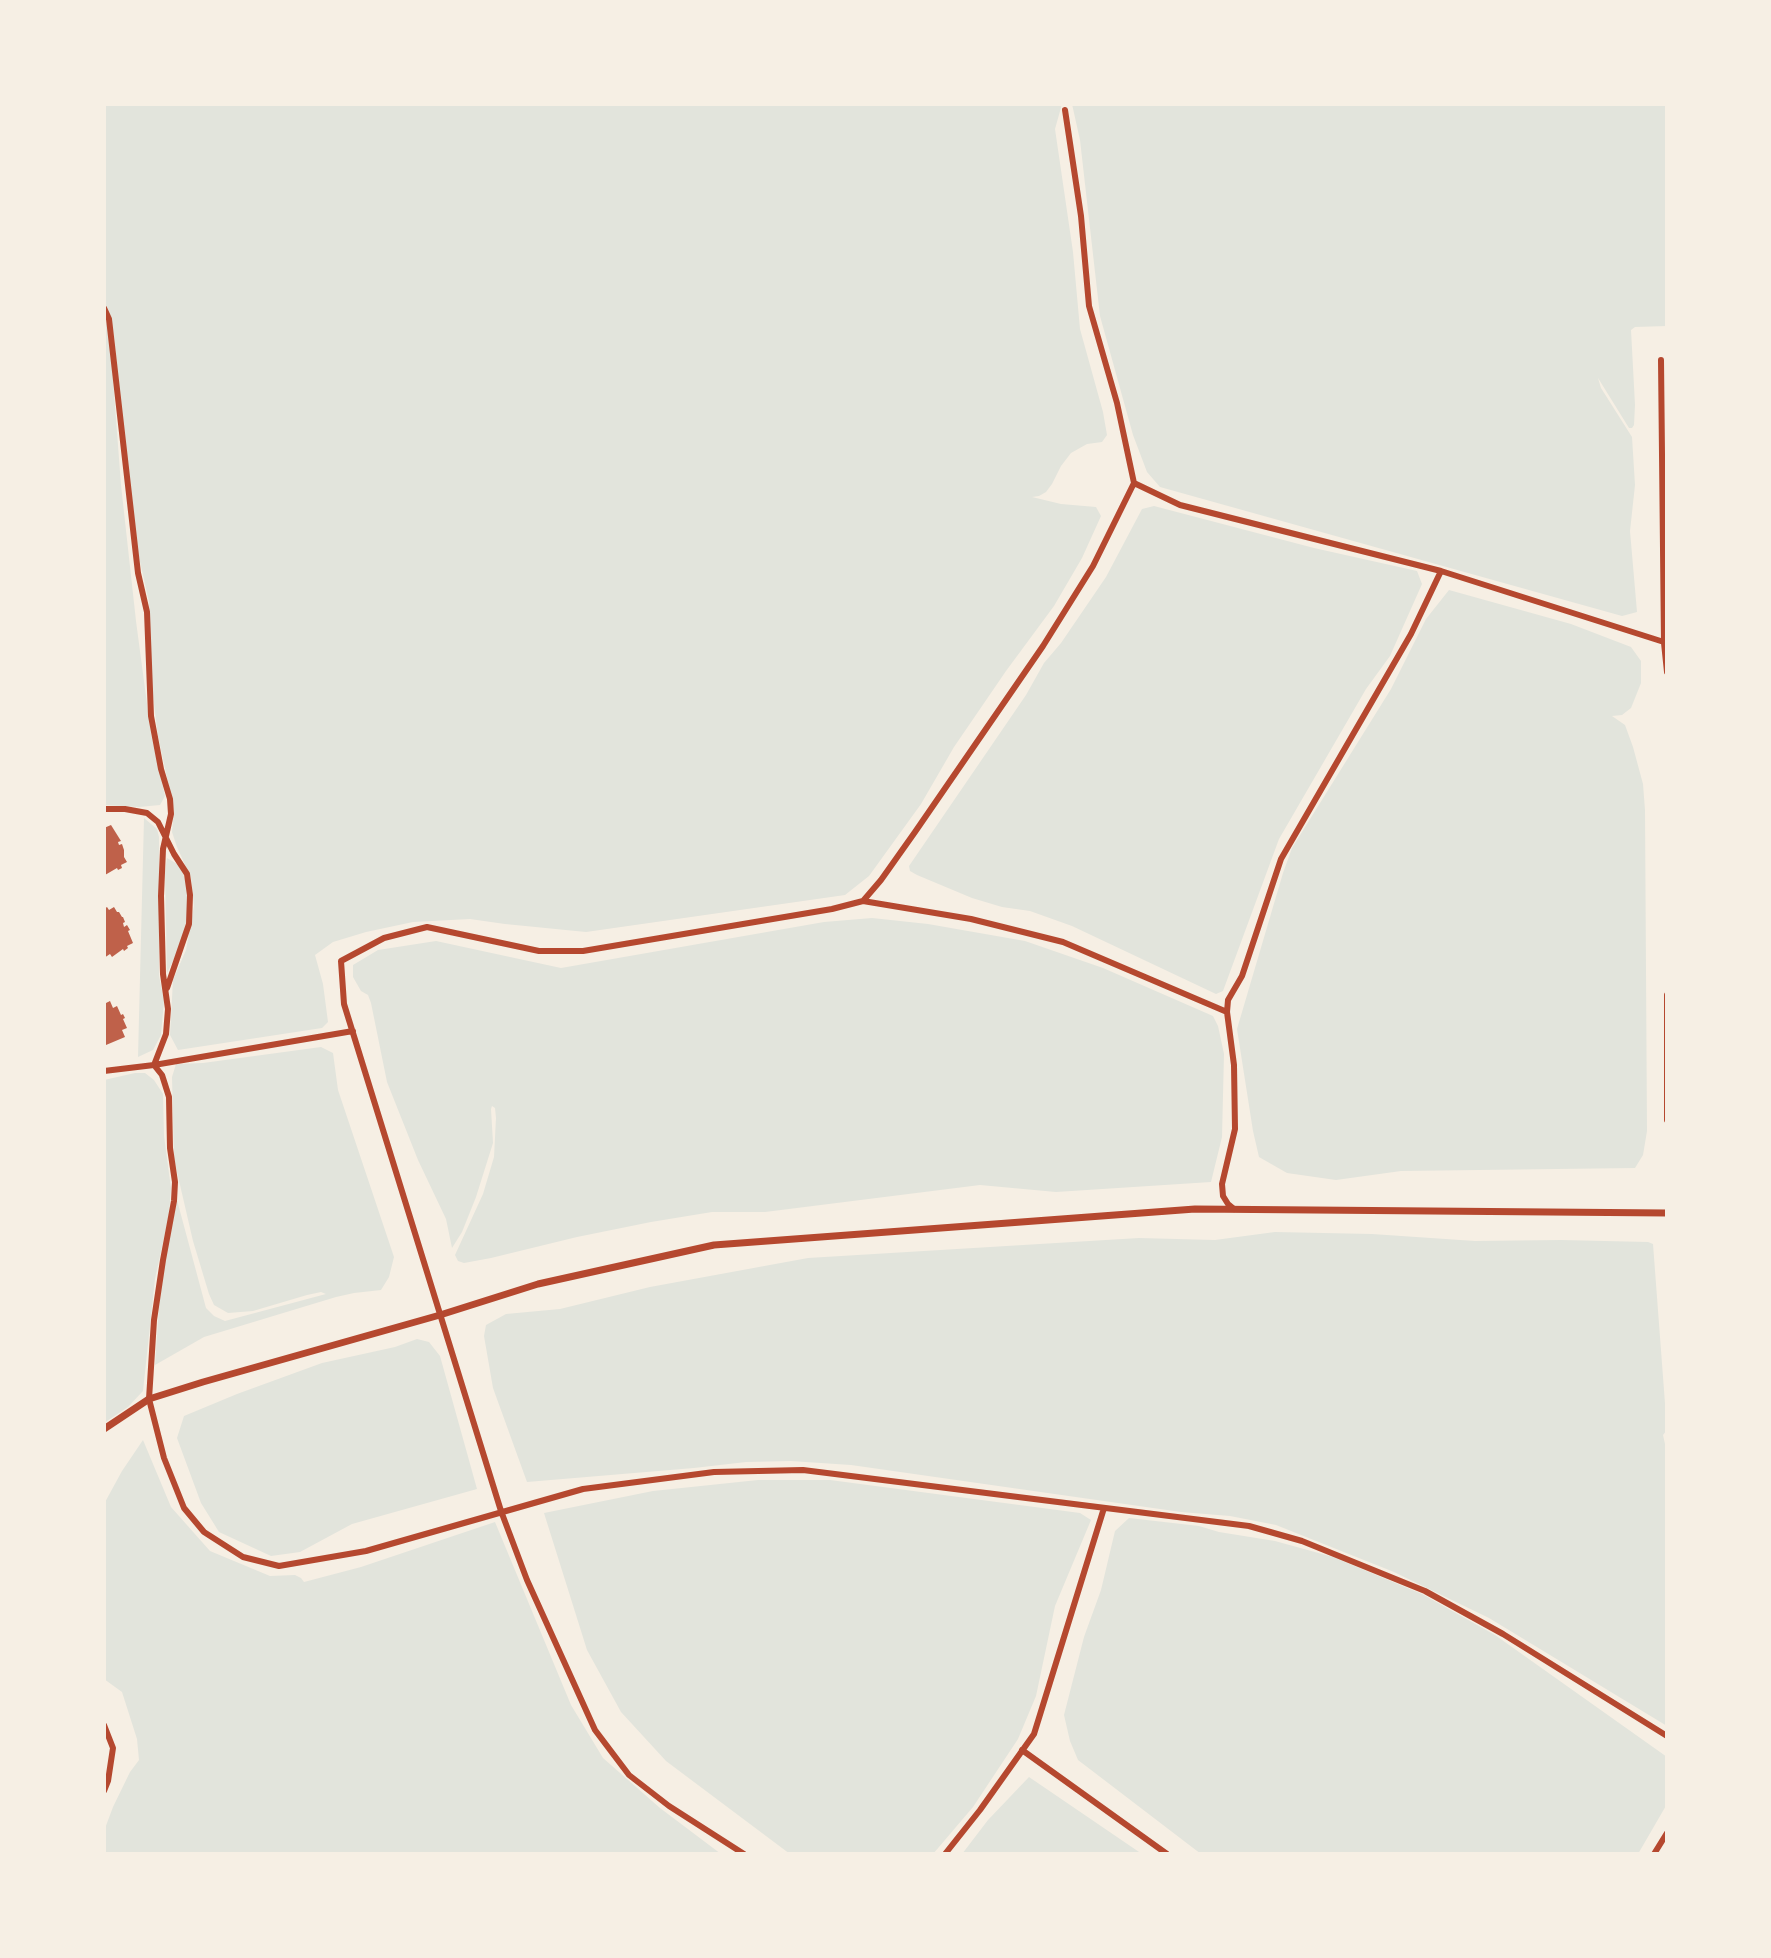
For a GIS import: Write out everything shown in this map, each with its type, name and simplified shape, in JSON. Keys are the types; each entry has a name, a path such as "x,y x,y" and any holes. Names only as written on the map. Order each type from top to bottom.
{"street":[{"path":"863,901 907,844 1043,646 1093,566 1134,483 1117,403 1089,306 1081,216 1065,110"},
{"path":"104,308 109,319 138,573 147,612 151,716 171,814 163,849 161,896 163,974 168,1009 166,1034 154,1065"},
{"path":"1661,360 1667,672"},
{"path":"1134,483 1180,505 1441,571 1666,643"},
{"path":"1237,1211 1223,1196 1222,1184 1235,1129 1234,1065 1228,1000 1242,976 1281,859 1411,634 1441,571"},
{"path":"104,809 147,813 158,822 187,874 189,924 166,992"},
{"path":"744,1854 669,1806 629,1775 595,1730 527,1580 501,1511 344,1004 341,961 384,938 427,927 539,951 583,951 832,909 863,901 971,919 1063,942 1227,1012"},
{"path":"1667,995 1667,1120"},
{"path":"104,1071 353,1031"},
{"path":"154,1065 162,1075 169,1097 170,1148 175,1182 154,1320 149,1399 164,1458 184,1508 204,1532 243,1557 279,1566 366,1551 583,1489 714,1472 803,1470 1249,1526 1302,1541 1425,1591 1503,1634 1667,1736"},
{"path":"104,1429 149,1399 203,1382 538,1284 714,1245 1195,1209 1667,1213"},
{"path":"945,1854 1034,1734 1104,1508"},
{"path":"104,1725 113,1748 104,1791"},
{"path":"1022,1750 1167,1854"},
{"path":"1654,1854 1667,1833"}],"shaded area":[{"path":"104,104 1062,104 1055,129 1073,252 1080,329 1107,435 1102,442 1087,444 1071,453 1046,492 1032,497 1061,504 1096,507 1101,516 1082,558 1054,606 1006,671 954,747 921,804 869,876 845,895 586,932 470,919 413,922 366,932 333,942 315,955 328,1022 322,1028 178,1050 170,1035 173,980 186,950 194,906 191,878 172,832 174,810 158,736 152,688 149,602 133,530 114,336 110,315 104,304"},
{"path":"1072,104 1667,104 1667,326 1635,327 1631,330 1635,405 1632,428 1629,428 1598,378 1632,437 1635,485 1630,531 1637,612 1622,616 1160,487 1147,472 1133,435 1100,316 1080,140"},
{"path":"104,314 112,366 136,621 151,734 165,796 160,805 139,807 104,805"},
{"path":"1154,506 1417,571 1422,584 1390,656 1366,689 1279,839 1223,991 1216,994 1072,926 1030,911 972,898 917,875 910,871 909,866 1026,695 1044,663 1106,577 1142,509"},
{"path":"1449,590 1571,624 1631,647 1641,661 1641,683 1631,708 1622,715 1612,716 1625,725 1633,747 1643,784 1645,810 1647,1131 1643,1155 1635,1168 1401,1171 1336,1180 1287,1173 1259,1157 1237,1029 1283,873 1292,848 1391,689 1426,619"},
{"path":"144,818 157,829 159,837 159,976 164,1001 161,1035 153,1050 138,1057"},
{"path":"167,858 179,865 187,883 188,915 179,949 167,973 165,872"},
{"path":"872,918 1025,941 1103,968 1213,1016 1224,1054 1222,1137 1211,1182 1056,1192 980,1185 765,1212 712,1212 577,1237 491,1258 464,1263 458,1261 455,1255 483,1194 494,1157 495,1108 492,1106 491,1109 493,1143 476,1197 452,1248 446,1219 387,1082 371,1003 353,977 353,965 378,950 436,941 561,968 824,922"},
{"path":"321,1047 333,1053 338,1090 394,1257 389,1277 381,1290 336,1297 204,1337 155,1365 165,1261 177,1200 206,1308 214,1316 225,1321 326,1294 307,1295 253,1311 228,1313 214,1305 193,1241 174,1159 172,1077 176,1064"},
{"path":"145,1073 163,1094 164,1136 171,1188 169,1215 155,1279 143,1391 128,1407 104,1423 104,1080"},
{"path":"1275,1232 1475,1241 1561,1240 1653,1244 1667,1430 1663,1435 1667,1453 1667,1726 1489,1618 1394,1572 1276,1525 1230,1516 1181,1512 851,1465 791,1461 746,1462 527,1482 493,1388 484,1336 486,1325 506,1314 560,1309 650,1287 808,1258 1139,1238 1215,1240"},
{"path":"417,1339 429,1342 440,1356 477,1489 352,1524 300,1552 271,1556 219,1532 201,1503 177,1438 184,1416 322,1363"},
{"path":"143,1440 171,1507 210,1551 270,1576 295,1575 304,1582 361,1567 495,1522 571,1705 603,1758 660,1808 721,1854 104,1854 104,1831 130,1772 139,1760 137,1739 122,1692 104,1679 104,1504"},
{"path":"758,1480 830,1480 1080,1513 1091,1520 1055,1606 1036,1696 1018,1739 973,1807 933,1854 790,1854 666,1761 621,1712 587,1650 544,1513 653,1491"},
{"path":"1129,1518 1199,1526 1275,1541 1333,1557 1422,1594 1495,1635 1667,1757 1667,1804 1638,1854 1201,1854 1078,1760 1064,1715 1115,1531"},
{"path":"1029,1777 1142,1854 962,1854 988,1820"}],"building":[{"path":"111,825 121,841 118,842 122,844 127,862 121,865 122,868 105,875 104,828"},
{"path":"107,907 109,910 114,907 123,917 124,927 127,925 130,930 133,943 124,951 104,958 104,909"},
{"path":"110,1001 113,1008 117,1006 123,1014 127,1028 122,1030 125,1037 106,1045 104,1004"}]}
